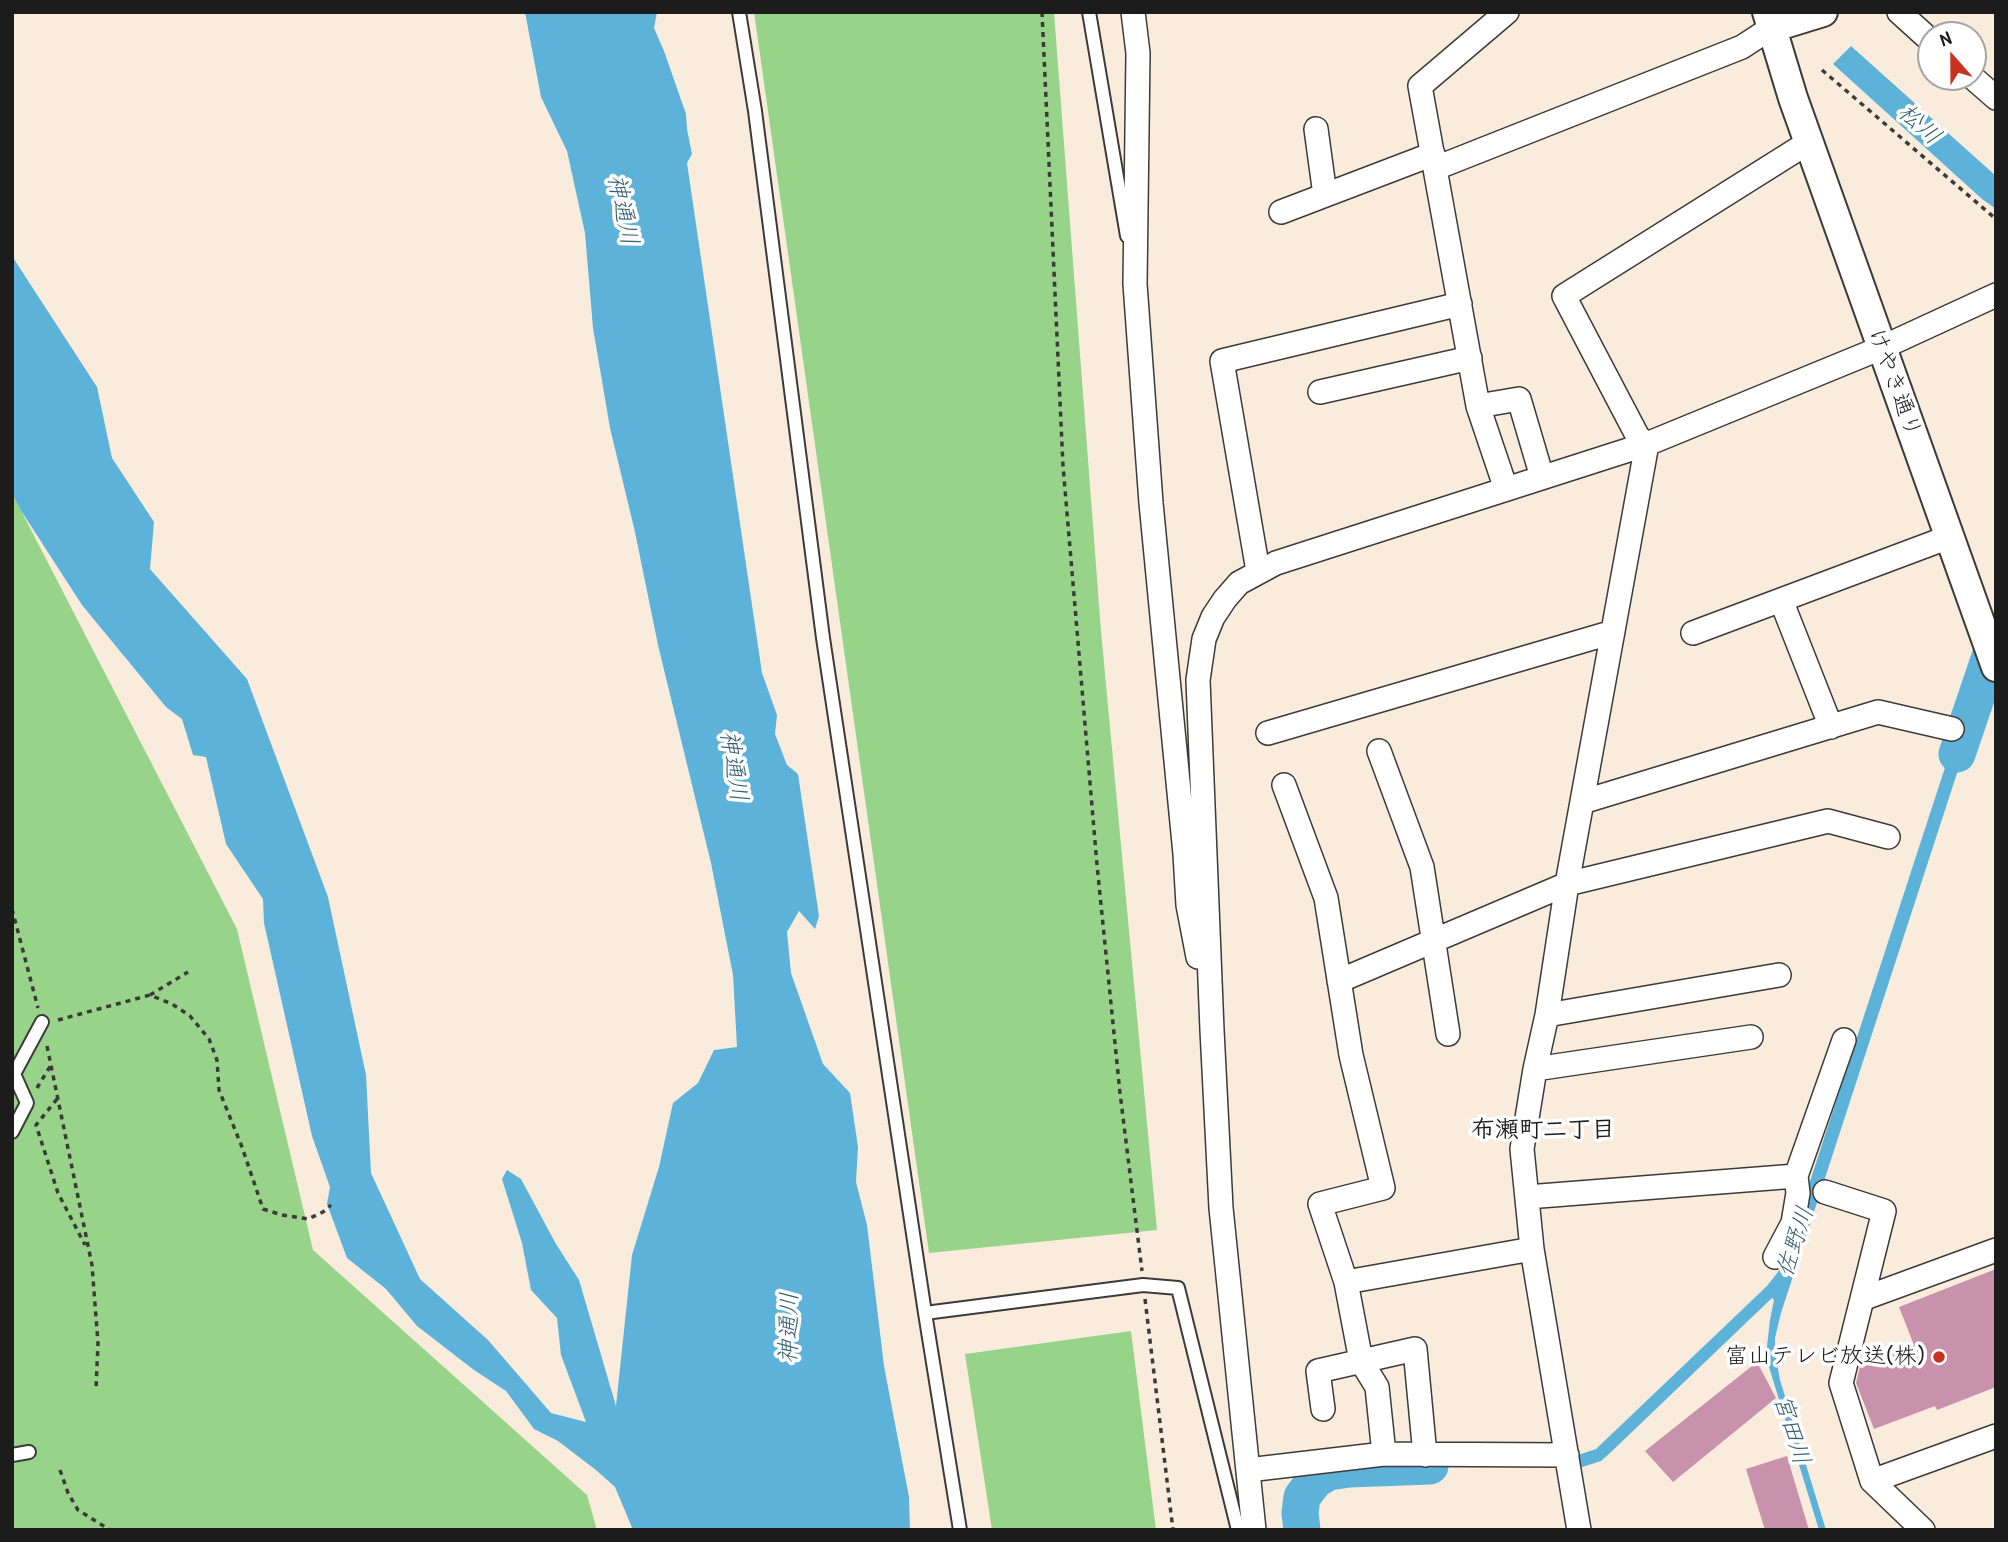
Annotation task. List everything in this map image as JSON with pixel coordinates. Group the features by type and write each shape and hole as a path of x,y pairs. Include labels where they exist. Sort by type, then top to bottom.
{"street":[{"path":"1133,12 1138,53 1135,284 1151,503 1188,905 1212,1030"},
{"path":"1506,489 1478,406 1420,86 1507,12"},
{"path":"1281,212 1325,195 1434,161 1742,47 1769,20 1823,12"},
{"path":"1899,12 1917,28"},
{"name":"けやき通り","path":"1769,20 1793,98 1996,667"},
{"path":"1316,129 1325,195"},
{"path":"1647,444 1638,436 1564,296 1809,142"},
{"path":"1254,1530 1221,1209 1212,1030 1198,680 1204,639 1213,617 1239,583 1276,563 1647,444 1881,348 1996,295"},
{"path":"1258,571 1222,362 1460,304"},
{"path":"1320,392 1470,358"},
{"path":"1478,406 1519,399 1542,478"},
{"path":"1580,1529 1532,1249 1522,1149 1647,444"},
{"path":"1693,633 1949,537"},
{"path":"1781,600 1831,727"},
{"path":"1268,733 1613,632"},
{"path":"1582,802 1878,712 1952,729"},
{"path":"1379,751 1422,867 1448,1034"},
{"path":"1284,785 1326,898 1351,1055 1383,1188 1320,1204 1346,1282 1361,1362 1377,1387 1384,1454"},
{"path":"1339,981 1567,884 1828,821 1888,837"},
{"path":"1546,1015 1779,975"},
{"path":"1535,1069 1751,1037"},
{"path":"1775,1257 1793,1223 1798,1193 1796,1176 1844,1040"},
{"path":"1527,1197 1796,1176"},
{"path":"1825,1192 1884,1211 1841,1383 1871,1481 1923,1530"},
{"path":"1346,1282 1532,1249"},
{"path":"1862,1299 1996,1250"},
{"path":"1323,1409 1318,1371 1415,1349 1425,1455"},
{"path":"1871,1481 1996,1436"},
{"path":"1248,1470 1384,1454 1567,1455"}],"lane":[{"path":"739,12 755,111 823,638 925,1313 961,1530"},
{"path":"1089,12 1135,284"},
{"path":"12,1132 27,1103 14,1074 42,1022"},
{"path":"925,1313 1143,1285 1178,1288 1238,1530"},
{"path":"12,1455 29,1452"}],"path":[{"path":"1042,12 1063,466 1097,865 1120,1093 1173,1530"},
{"path":"1822,70 1996,219"},
{"path":"12,909 42,1022 92,1265 99,1343 96,1389"},
{"path":"42,1022 66,1019 150,995 188,972"},
{"path":"150,995 172,1004 190,1016 209,1039 217,1060 219,1090 263,1209 308,1219 331,1205"},
{"path":"58,1098 36,1125 58,1193 88,1250"},
{"path":"60,1470 68,1493 78,1510 110,1530"}],"green space":[{"path":"754,12 1054,12 1101,631 1157,1230 929,1253"},
{"path":"12,493 237,929 313,1250 587,1495 597,1530 12,1530"},
{"path":"1131,1331 1156,1530 992,1530 965,1354"}],"water":[{"name":"神通川","path":"525,12 657,12 654,28 686,114 692,154 687,163 762,673 777,715 775,734 787,765 798,774 819,916 815,929 799,911 787,932 791,973 823,1064 850,1093 858,1147 856,1182 867,1225 884,1366 909,1497 910,1530 633,1530 615,1487 558,1441 534,1429 506,1391 417,1326 386,1289 347,1258 327,1204 330,1187 312,1136 264,923 263,899 226,844 206,757 193,755 182,719 166,707 82,605 12,493 12,256 97,387 112,458 154,522 150,569 247,679 328,897 366,1075 371,1173 420,1279 488,1340 551,1413 586,1422 561,1355 557,1318 531,1290 522,1243 502,1179 507,1170 521,1179 579,1280 616,1406 632,1255 659,1167 673,1103 698,1083 714,1050 737,1047 733,975 711,863 658,645 610,428 593,328 585,233 567,151 541,97"},
{"name":"松川","path":"1851,46 1996,176 1996,209 1833,64"},
{"name":"宮田川","path":"1968,697 1976,715 1775,1338 1780,1380 1826,1530 1819,1530 1769,1367 1767,1346 1774,1300 1772,1298 1601,1461 1576,1469 1575,1456 1596,1449 1767,1286 1784,1261"},
{"path":"1355,1461 1359,1474 1333,1477 1318,1488 1309,1499 1305,1515 1307,1530 1294,1530 1291,1510 1298,1490 1309,1476 1321,1468"}],"building":[{"name":"富山テレビ放送(株)","path":"1996,1269 1996,1387 1937,1410 1935,1406 1874,1429 1856,1383 1860,1366 1914,1345 1899,1307"},
{"path":"1757,1362 1776,1398 1673,1482 1645,1451"},
{"path":"1787,1456 1809,1530 1765,1530 1746,1469"}],"waterway":[{"name":"佐野川","path":"1957,754 1996,639"},
{"name":"佐野川","path":"1302,1530 1302,1497 1315,1480 1329,1472 1430,1466"}],"place":[{"name":"富山テレビ放送(株)","path":"1939,1357"}],"district":[{"name":"布瀬町二丁目","path":"1543,1131"}]}
